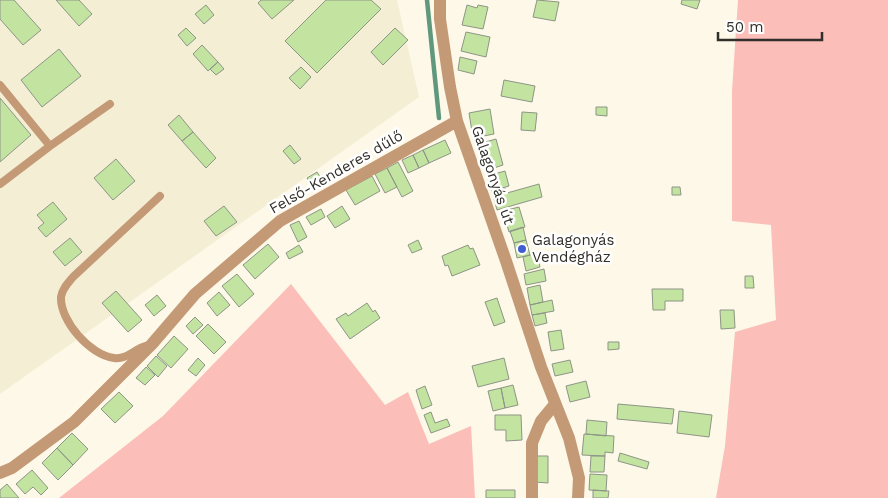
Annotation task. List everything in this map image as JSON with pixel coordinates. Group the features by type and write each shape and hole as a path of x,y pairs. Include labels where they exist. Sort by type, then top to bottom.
{"street":[{"name":"Galagonyás út","path":"440,0 440,20 457,121 541,367 569,438 579,478 578,498"},
{"name":"Felső-Kenderes dűlő","path":"0,473 12,468 74,422 152,344 195,294 280,220 457,121"},
{"path":"532,498 532,443 541,421 555,404"}],"lane":[{"path":"0,85 50,146"},
{"path":"0,184 110,104"},
{"name":"Felső-Kenderes dűlő","path":"152,344 142,347 123,358 105,356 77,334 64,313 61,295 64,287 72,277 160,196"}],"shaded area":[{"path":"0,0 397,0 419,97 0,394"},
{"path":"738,0 888,0 888,498 716,498 725,446 735,332 776,320 771,225 732,221 732,91"},
{"path":"291,284 385,405 408,392 429,444 471,426 475,498 59,498 163,416"}],"building":[{"path":"0,0 14,0 41,30 23,45 0,19"},
{"path":"56,0 79,0 92,14 79,26"},
{"path":"261,0 294,0 272,19 258,3"},
{"path":"326,0 371,0 381,9 317,73 285,41"},
{"path":"537,0 559,2 555,21 533,17"},
{"path":"682,0 700,0 697,9 681,4"},
{"path":"206,5 214,15 204,24 195,14"},
{"path":"467,5 477,8 478,5 488,7 483,29 462,25"},
{"path":"186,28 196,38 187,46 178,35"},
{"path":"395,28 408,40 383,65 371,52"},
{"path":"466,32 490,37 486,57 461,51"},
{"path":"202,45 218,62 208,71 193,54"},
{"path":"59,49 81,76 42,107 21,80"},
{"path":"460,57 477,61 474,74 458,70"},
{"path":"218,62 224,69 216,75 210,69"},
{"path":"301,67 311,77 300,89 289,78"},
{"path":"504,80 535,86 532,102 501,96"},
{"path":"0,98 31,135 0,162"},
{"path":"596,107 607,107 607,116 596,115"},
{"path":"490,109 494,134 473,138 469,113"},
{"path":"522,112 537,113 535,131 521,130"},
{"path":"179,115 193,132 182,141 168,125"},
{"path":"193,132 216,158 206,168 182,141"},
{"path":"496,139 503,165 485,171 478,144"},
{"path":"445,140 451,153 429,163 423,150"},
{"path":"290,145 301,159 294,164 283,151"},
{"path":"423,150 429,163 419,168 413,155"},
{"path":"413,155 419,168 408,173 402,160"},
{"path":"116,159 135,181 113,200 94,178"},
{"path":"398,162 413,191 402,197 387,168"},
{"path":"387,168 397,187 385,193 375,174"},
{"path":"505,171 509,186 492,191 487,176"},
{"path":"317,172 321,178 311,184 307,178"},
{"path":"372,176 380,191 355,205 346,190"},
{"path":"539,184 542,197 497,210 492,191 505,188 507,193"},
{"path":"672,187 680,187 681,195 672,195"},
{"path":"53,202 67,219 46,237 38,228 44,223 37,215"},
{"path":"224,206 237,222 216,236 204,221"},
{"path":"342,206 350,219 335,228 327,216"},
{"path":"519,207 525,227 509,232 503,211"},
{"path":"321,209 325,217 311,225 306,217"},
{"path":"299,221 307,237 298,242 290,225"},
{"path":"523,227 526,240 514,243 510,231"},
{"path":"70,238 82,252 65,266 53,252"},
{"path":"418,240 422,249 412,253 408,245"},
{"name":"Galagonyás Vendégház","path":"526,240 530,255 517,258 514,243"},
{"path":"268,244 279,257 255,279 243,265"},
{"path":"299,245 303,252 289,259 286,253"},
{"path":"468,245 470,249 473,248 480,265 452,276 448,265 445,266 442,256"},
{"path":"537,253 540,267 526,271 523,257"},
{"path":"544,269 546,281 526,285 524,274"},
{"path":"237,274 254,294 239,307 222,286"},
{"path":"745,276 753,276 754,288 745,288"},
{"path":"540,285 543,302 530,305 527,288"},
{"path":"652,289 683,289 683,301 665,301 665,310 653,310"},
{"path":"116,291 142,320 128,332 102,303"},
{"path":"219,292 230,305 217,316 207,303"},
{"path":"157,295 166,306 154,316 145,305"},
{"path":"497,298 505,322 494,326 485,302"},
{"path":"552,300 554,311 532,315 530,305"},
{"path":"367,303 380,318 350,339 336,319 346,313 348,316"},
{"path":"720,310 734,310 735,328 721,329"},
{"path":"545,313 547,323 535,326 532,315"},
{"path":"195,317 203,325 193,334 186,326"},
{"path":"208,324 226,342 214,354 196,336"},
{"path":"561,330 564,349 551,351 548,332"},
{"path":"174,336 188,349 171,368 157,355"},
{"path":"608,342 619,342 619,349 608,350"},
{"path":"156,356 167,366 158,377 147,366"},
{"path":"198,358 205,365 196,376 188,370"},
{"path":"504,358 509,379 478,387 472,366"},
{"path":"570,360 573,372 555,376 552,364"},
{"path":"146,367 155,375 145,385 136,378"},
{"path":"586,381 590,397 570,402 566,386"},
{"path":"513,385 518,405 505,408 501,388"},
{"path":"425,386 432,405 422,409 416,390"},
{"path":"501,388 505,408 493,411 488,391"},
{"path":"119,392 133,406 115,423 101,409"},
{"path":"618,404 674,409 672,424 617,419"},
{"path":"679,411 712,415 709,437 677,433"},
{"path":"431,412 435,423 447,419 450,426 431,433 424,415"},
{"path":"495,415 521,415 522,440 506,441 506,430 495,430"},
{"path":"587,420 607,422 606,436 586,434"},
{"path":"72,433 88,449 73,465 57,448"},
{"path":"584,434 614,436 613,453 605,452 605,456 582,455"},
{"path":"57,448 73,465 58,480 42,463"},
{"path":"620,453 649,462 647,469 618,461"},
{"path":"535,456 548,456 548,483 535,482"},
{"path":"591,456 605,456 604,472 590,472"},
{"path":"32,470 48,488 41,495 33,487 25,494 16,484"},
{"path":"590,474 607,475 606,491 589,490"},
{"path":"7,484 19,498 0,498 0,490"},
{"path":"486,490 515,490 515,498 486,498"},
{"path":"593,490 609,491 608,498 593,498"}],"waterway":[{"path":"427,0 439,118"}],"place":[{"name":"Galagonyás Vendégház","path":"522,249"}]}
